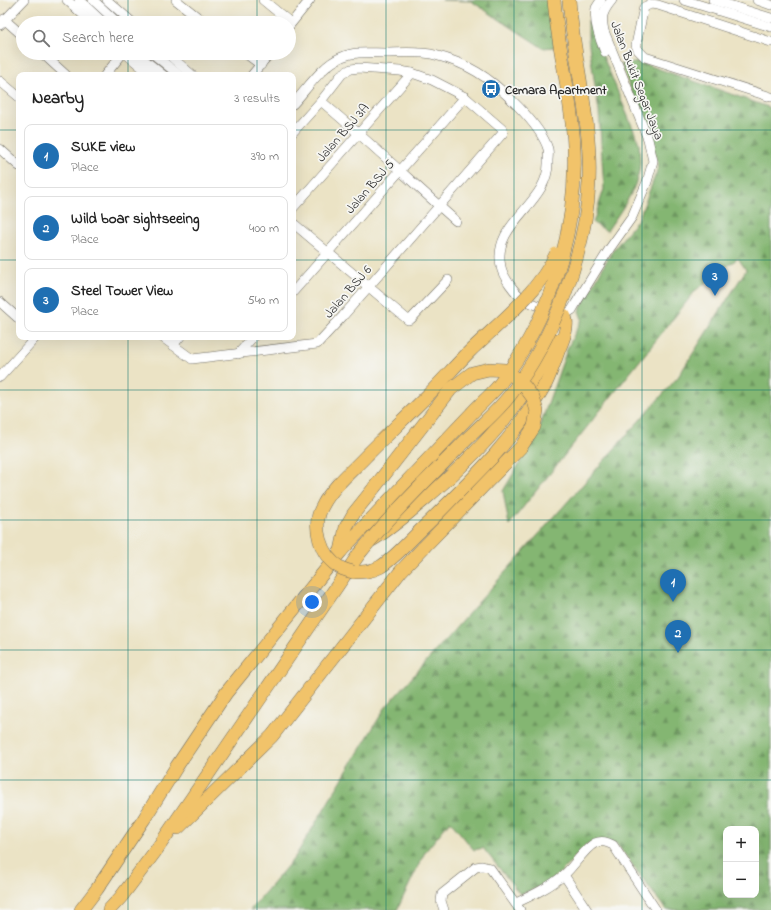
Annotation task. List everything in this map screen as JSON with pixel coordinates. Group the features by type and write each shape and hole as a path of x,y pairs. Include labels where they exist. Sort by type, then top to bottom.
{"highway":[{"path":"81,910 97,889 144,819 177,766 226,693 341,551 498,386 521,352 539,319 560,266 570,216 574,181 574,147 571,109 554,0"},
{"path":"109,910 121,897 157,849 358,554 510,396 528,369 545,339 562,301 586,222 589,182 586,124 569,0"},
{"path":"564,326 547,382 526,416 502,448 462,490 380,567 366,572 353,572 342,569 335,564 324,551 319,539 318,519 322,505 332,492 386,436 536,287 550,267 570,216"},
{"path":"369,542 389,530 453,475 477,451 519,401 535,378 559,332 564,326"},
{"path":"157,849 272,736 401,571 521,447 534,427 537,410 533,398 516,378 505,370 489,369 472,373 452,389 354,513 346,527 341,551"}],"street":[{"path":"16,31 2,22 24,0"},
{"path":"67,0 84,16"},
{"path":"80,0 97,16"},
{"path":"93,0 110,16"},
{"path":"107,0 125,16"},
{"path":"176,0 196,16"},
{"path":"263,0 280,16"},
{"path":"296,18 310,0"},
{"name":"Jalan Bukit Segar Jaya","path":"564,326 567,307 626,215 645,175 647,166 647,156 643,142 598,34 596,8 601,0"},
{"name":"Jalan Bukit Segar Jaya","path":"564,326 576,303 610,248 632,217 653,161 648,139 604,32 602,21 604,10 612,0"},
{"path":"684,0 771,27"},
{"path":"713,0 771,18"},
{"path":"757,0 771,4"},
{"path":"771,42 651,4 644,7 636,45 638,50 645,57 771,97"},
{"path":"296,101 330,63 344,56 360,53 433,54 454,61 478,72 519,107 539,133 548,150 549,170 542,188 509,229 501,247 500,257 501,268 508,283 523,299 564,326"},
{"path":"50,60 63,72"},
{"path":"108,72 118,60"},
{"path":"133,60 147,72"},
{"path":"145,60 159,72"},
{"path":"161,60 175,72"},
{"path":"175,60 189,72"},
{"path":"254,60 261,65"},
{"path":"255,72 265,60"},
{"path":"296,129 321,101 342,74 350,69 359,68 412,73 432,80 465,97"},
{"name":"Jalan BSJ 3A","path":"296,205 412,73"},
{"path":"0,81 16,94"},
{"name":"Jalan BSJ 6","path":"166,340 192,359 317,344 504,133 502,129 465,97"},
{"name":"Jalan BSJ 5","path":"296,289 465,97"},
{"path":"321,101 359,133 456,221"},
{"path":"0,149 16,163"},
{"path":"296,226 408,320 448,280"},
{"path":"0,302 16,316"},
{"path":"0,376 33,340"},
{"path":"173,345 177,340"},
{"path":"238,354 251,340"},
{"path":"444,910 441,901 442,894 476,866 486,866 490,868 518,906 564,875 594,843 601,841 608,842 613,845 656,910"},
{"path":"564,875 587,910"}],"green space":[{"path":"442,0 549,0 555,47 543,48 471,1"},
{"path":"588,20 639,143 639,172 633,190 607,231 593,223 604,189 599,112 588,39"},
{"path":"639,62 771,108 771,910 666,910 616,843 587,844 561,872 543,886 520,894 483,848 474,850 450,821 425,852 397,910 250,910 295,857 385,708 678,377 746,270 738,258 696,290 509,525 503,491 537,434 568,347 582,319 579,311 611,253 639,218 659,166 621,64"}],"place":[{"name":"Cemara Apartment","path":"491,89"},
{"name":"Steel Tower View","path":"715,296"},
{"name":"SUKE view","path":"673,602"},
{"name":"Wild boar sightseeing","path":"678,653"}]}
